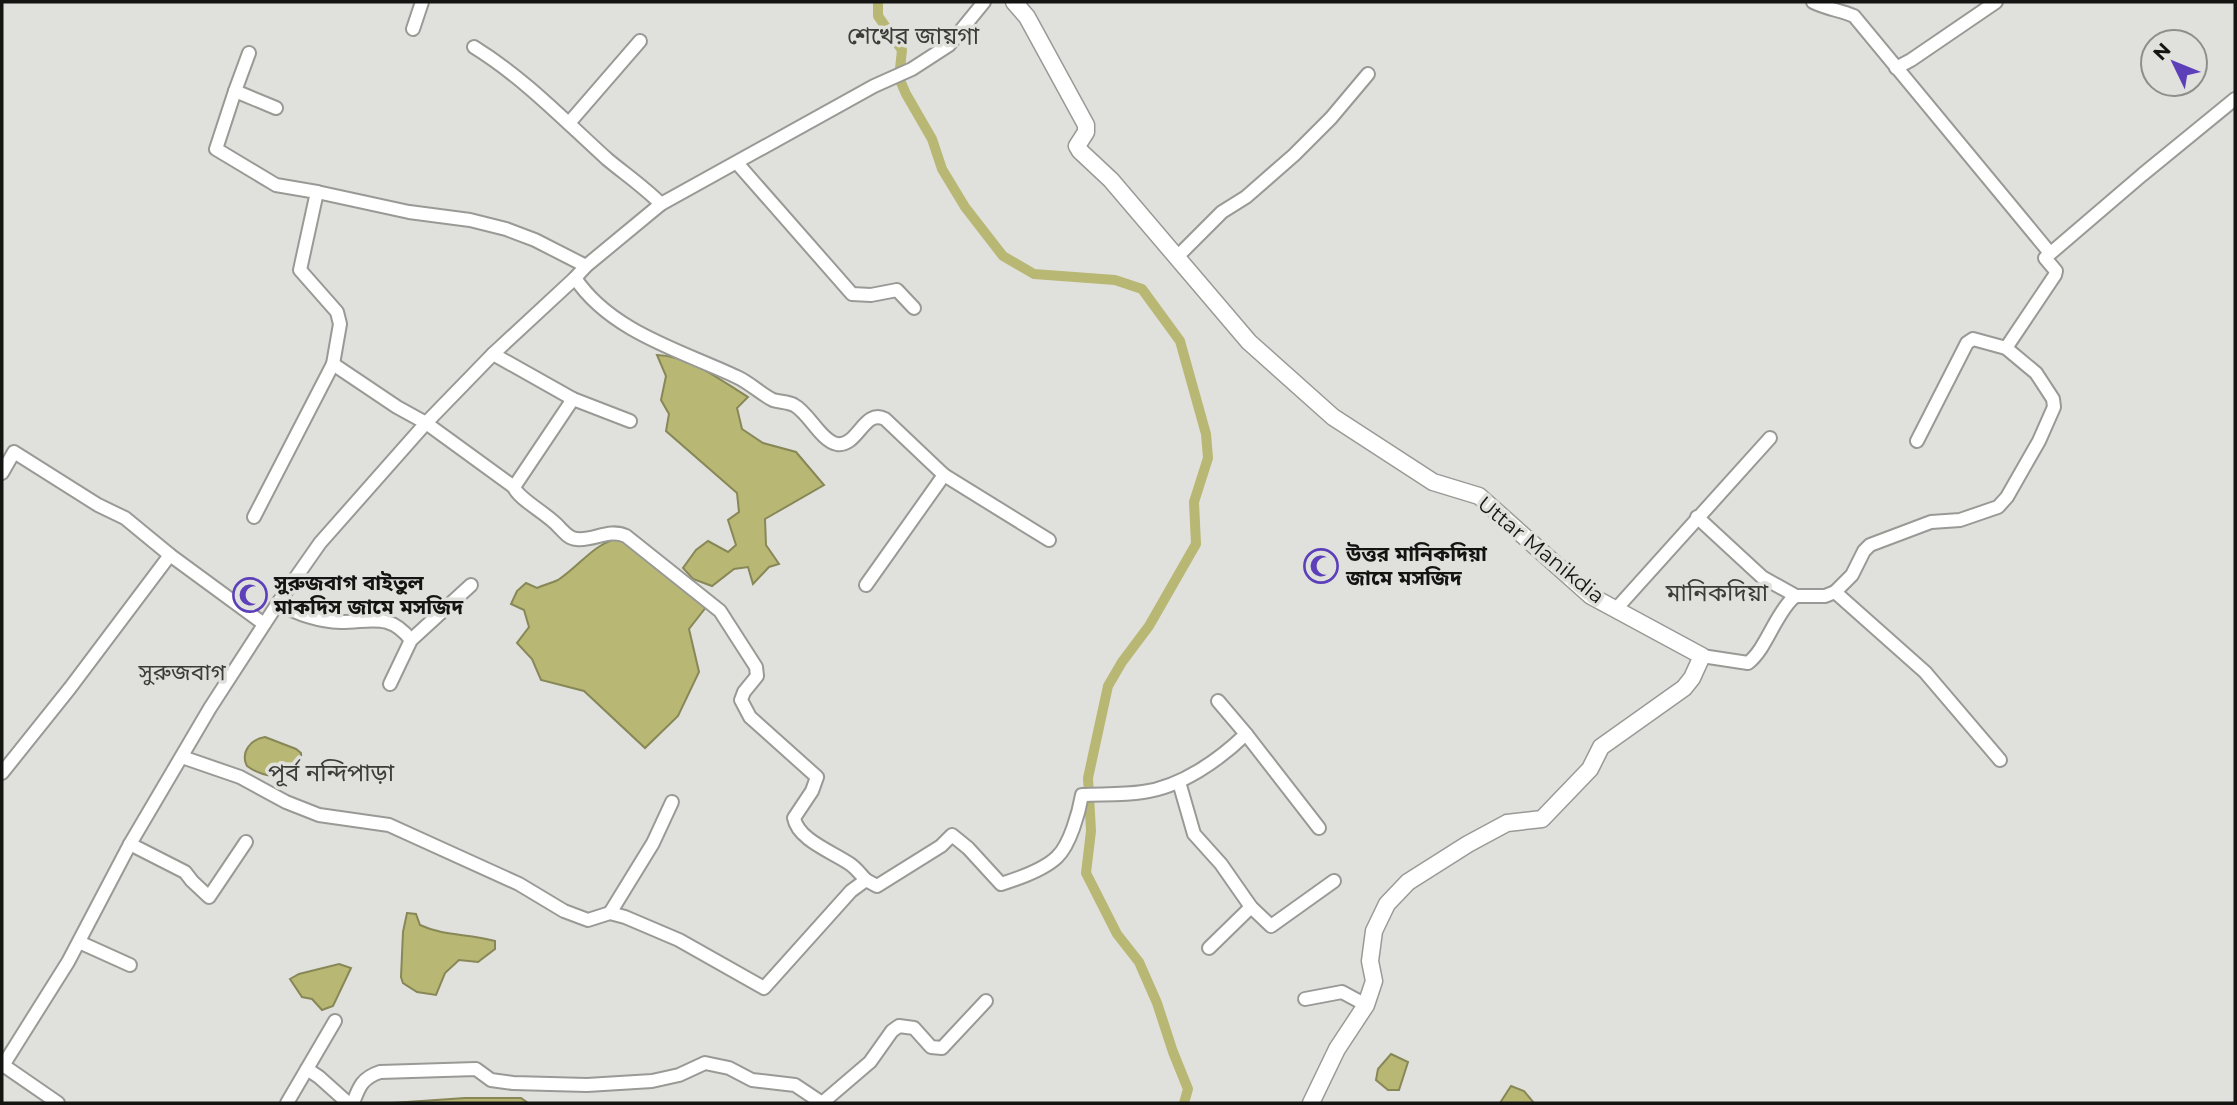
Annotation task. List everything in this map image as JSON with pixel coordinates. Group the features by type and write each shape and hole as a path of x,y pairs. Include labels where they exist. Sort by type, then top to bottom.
{"main road":[{"name":"Uttar Manikdia","path":"1014,2 1027,17 1086,125 1086,132 1077,146 1080,151 1111,180 1249,342 1333,417 1433,482 1479,496 1591,596 1702,656"},
{"path":"1311,1103 1337,1049 1366,1005 1374,981 1370,961 1374,931 1387,904 1408,882 1507,822 1542,818 1590,769 1601,747 1684,688 1702,656"}],"street":[{"path":"413,29 422,2"},
{"path":"58,1103 2,1066 79,942 130,844 182,757 264,624 320,543 426,424 493,354 586,266 661,204 874,86 912,69 949,45 968,25 984,2"},
{"path":"1814,2 1830,10 1840,10 1854,16 2050,253"},
{"path":"1896,68 1996,2"},
{"path":"569,123 640,41"},
{"path":"474,47 519,78 661,204"},
{"path":"249,53 216,149 276,186 409,212 470,220 506,229 535,240 586,266"},
{"path":"1177,258 1222,212 1246,197 1294,155 1368,75"},
{"path":"235,91 276,108"},
{"path":"2006,348 2055,275 2056,271 2045,258 2235,99"},
{"path":"737,163 852,294 871,295 897,290 914,308"},
{"path":"254,517 333,364 340,324 337,312 300,270 317,192"},
{"path":"575,278 597,303 643,336 656,344 739,377 772,399 797,406 827,439 836,444 844,443 873,417 879,416 944,475 1049,540"},
{"path":"1698,517 1762,576 1796,596 1825,596 1835,592 1852,575 1870,545 1931,522 1960,520 1998,507 2007,497 2039,441 2054,407 2053,399 2036,373 2006,348 1973,339 1966,343 1917,441"},
{"path":"493,354 573,399 630,421"},
{"path":"333,364 426,424 514,487 517,494 550,516 570,537 578,539 611,532 626,536 720,611 756,667 757,676 741,700 750,717 817,777 812,791 794,818 796,826 812,841 853,866 866,880 877,886 941,846 952,835 968,848 1001,884 1020,878 1057,857 1071,833 1082,795 1144,792 1179,782 1230,749 1246,734"},
{"path":"514,487 573,399"},
{"path":"1616,609 1770,438"},
{"path":"2,473 14,452 98,505 125,518 170,555 264,624"},
{"path":"866,585 944,475"},
{"path":"2,773 170,555"},
{"path":"390,684 411,639 471,585"},
{"path":"1835,592 1925,671 2000,761"},
{"path":"1702,656 1745,663 1751,661 1783,608 1796,596"},
{"path":"278,603 294,612 326,620 392,622 402,628 411,639"},
{"path":"1218,701 1319,828"},
{"path":"182,757 240,777 286,802 319,815 388,825 519,884 564,911 588,920 610,913 625,917 679,940 764,988 851,891 866,880"},
{"path":"1179,782 1194,834 1221,864 1251,907 1271,926 1334,881"},
{"path":"610,913 653,843 672,802"},
{"path":"130,844 185,872 209,897 246,842"},
{"path":"1209,948 1251,907"},
{"path":"79,942 130,965"},
{"path":"1305,999 1342,992 1366,1005"},
{"path":"307,1069 351,1103 360,1084 380,1072 476,1069 491,1080 587,1085 652,1081 679,1076 705,1063 729,1068 752,1080 794,1085 822,1103 870,1062 892,1031 900,1026 914,1028 931,1047 942,1048 986,1000"},
{"path":"287,1103 335,1021"}],"shaded area":[{"path":"657,355 693,364 748,397 737,408 742,429 763,443 796,452 824,485 765,519 766,545 779,564 769,567 753,584 748,567 734,569 712,586 693,579 683,568 696,550 708,541 728,552 736,545 728,520 739,512 737,493 666,431 669,414 661,400 666,376"},
{"path":"624,537 707,606 689,629 699,672 678,716 645,748 584,691 541,680 532,659 517,643 529,627 524,610 511,604 517,591 526,583 537,588 558,580 596,548"},
{"path":"265,737 301,753 296,770 289,775 272,776 247,766 245,756 248,747 255,740"},
{"path":"407,913 416,914 420,925 430,929 495,941 495,949 478,962 459,960 445,973 436,995 417,992 403,983 401,977 403,932"},
{"path":"339,964 351,968 333,1006 322,1010 312,999 302,997 290,979 299,974"},
{"path":"1391,1054 1408,1062 1399,1090 1388,1090 1376,1080 1378,1069"},
{"path":"1511,1086 1524,1091 1534,1103 1500,1103"},
{"path":"465,1098 521,1098 528,1103 392,1103"}],"waterway":[{"path":"878,2 878,16 902,50 899,78 932,139 942,169 965,207 1003,256 1034,274 1115,280 1142,289 1180,341 1206,434 1208,458 1194,502 1196,544 1149,626 1108,686 1088,778 1091,831 1086,873 1117,934 1139,962 1157,1003 1188,1089 1184,1103"}],"place":[{"name":"উত্তর মানিকদিয়া জামে মসজিদ","path":"1321,566"},
{"name":"সুরুজবাগ বাইতুল মাকদিস জামে মসজিদ","path":"250,595"}],"district":[{"name":"শেখের জায়গা","path":"913,36"},
{"name":"মানিকদিয়া","path":"1717,593"},
{"name":"সুরুজবাগ","path":"182,672"},
{"name":"পূর্ব নন্দিপাড়া","path":"331,773"}]}
